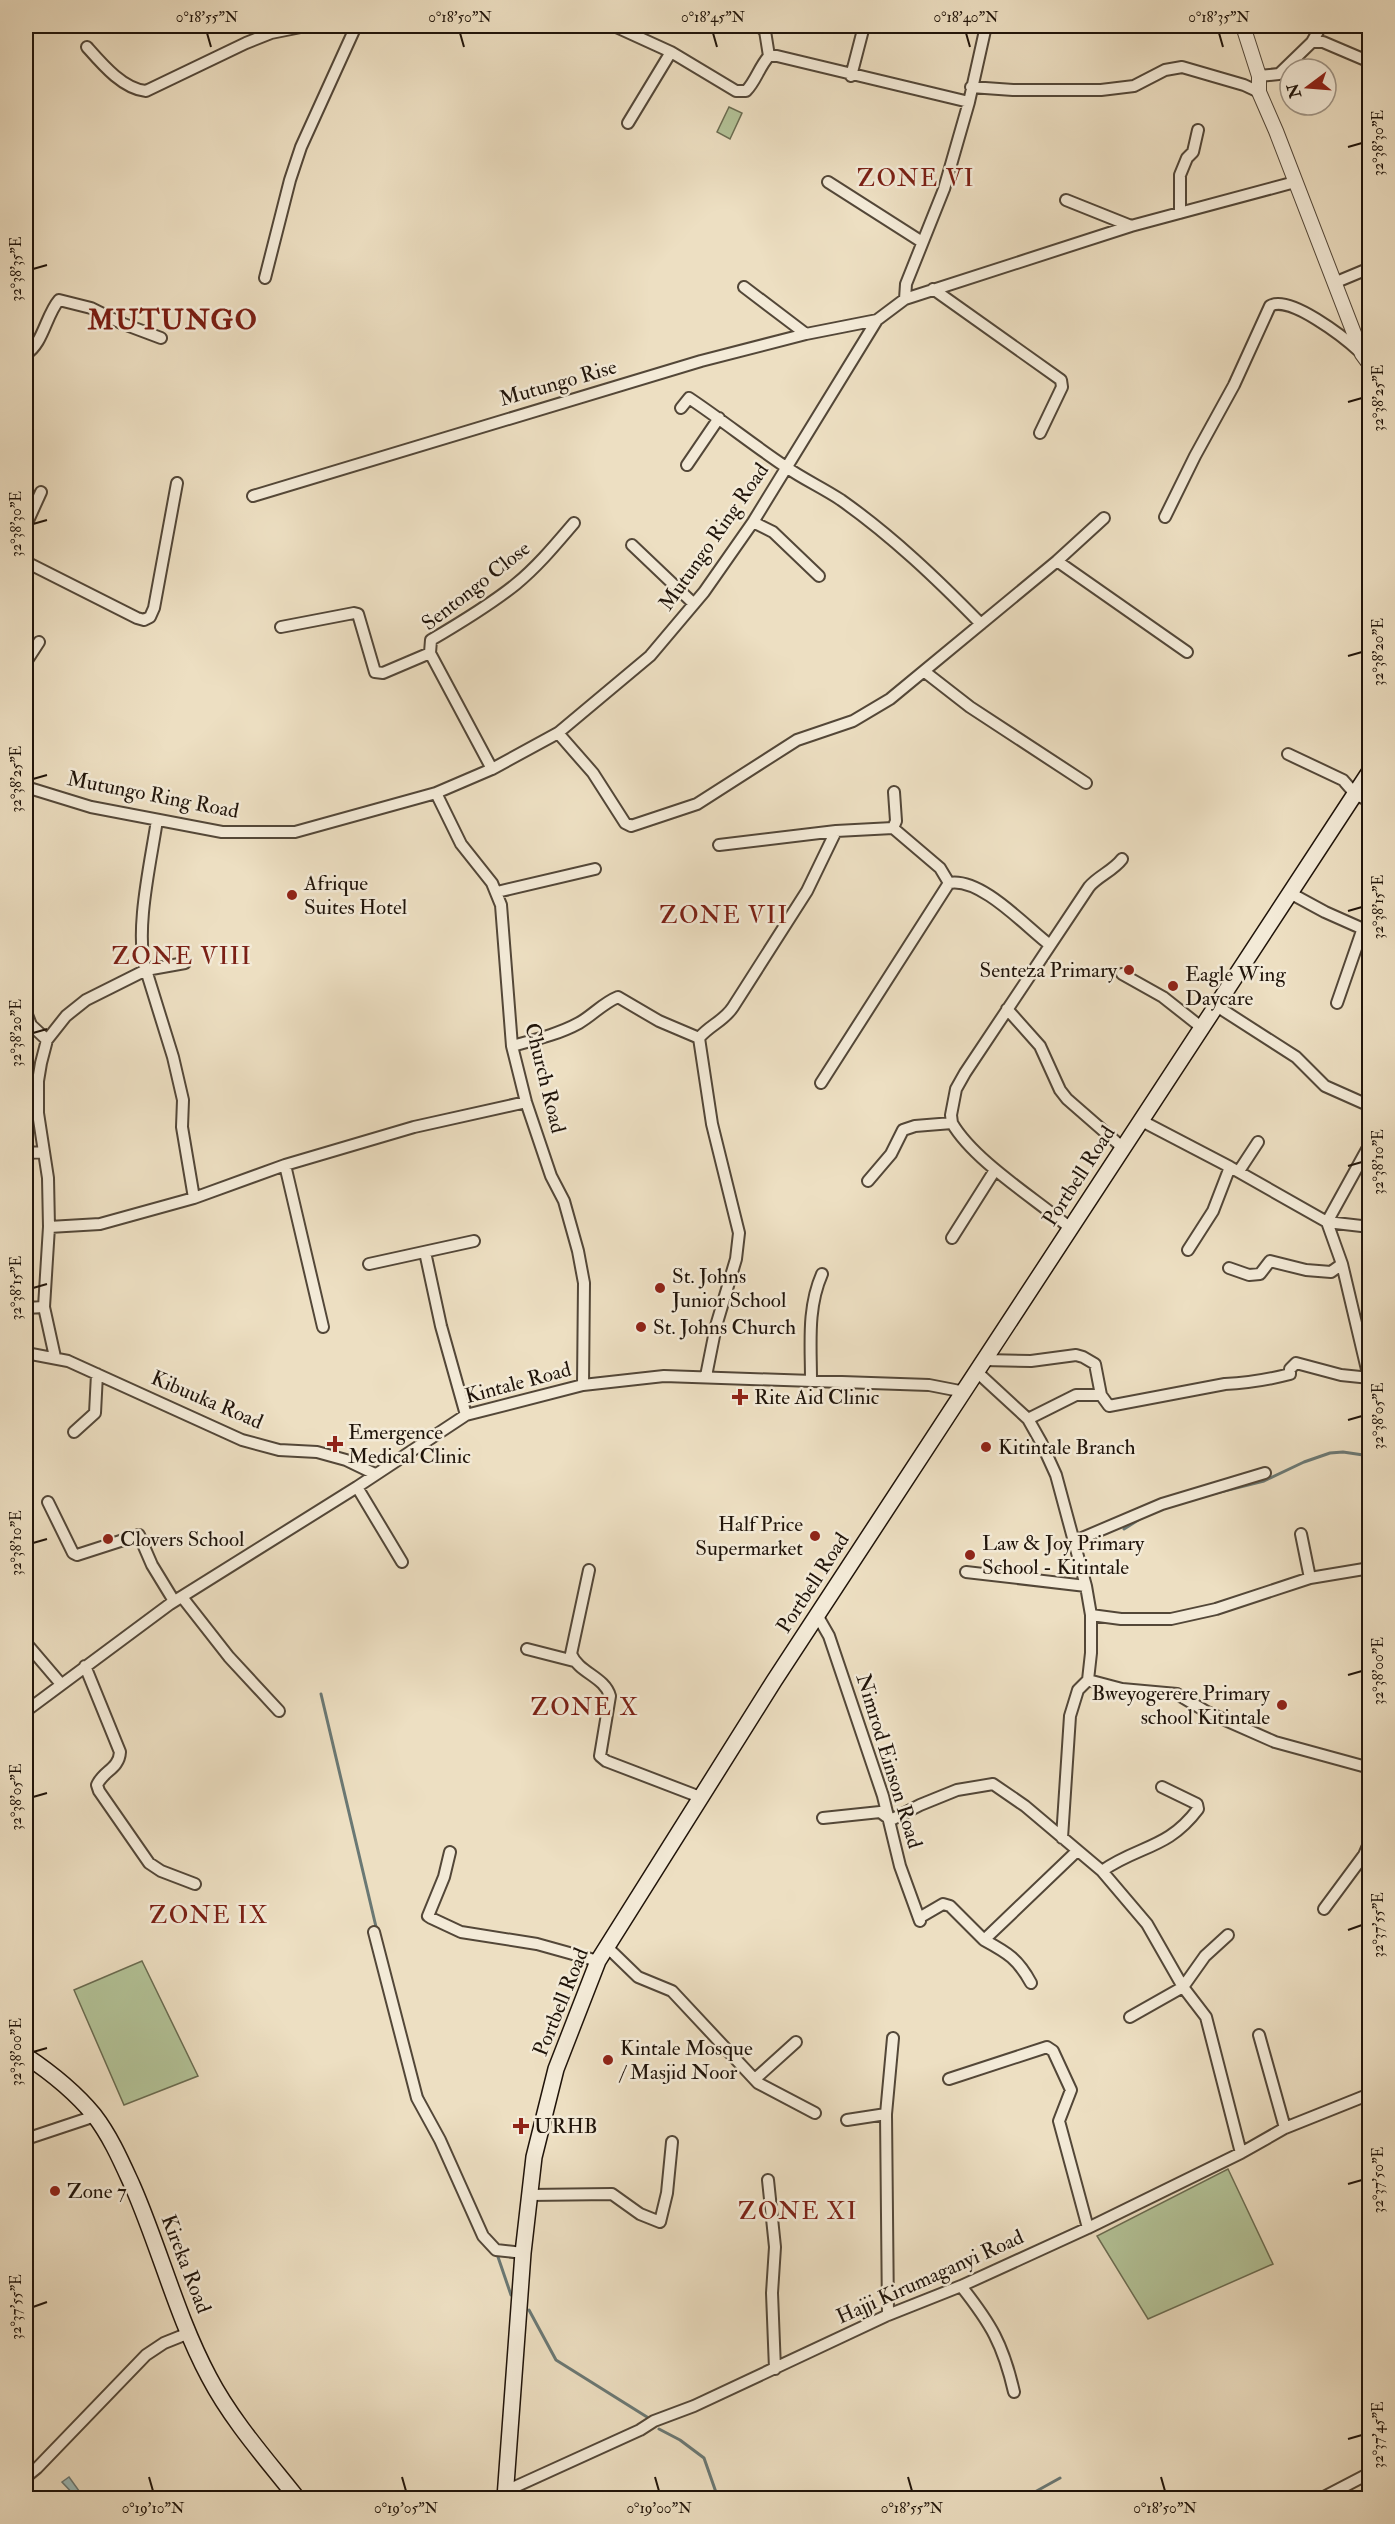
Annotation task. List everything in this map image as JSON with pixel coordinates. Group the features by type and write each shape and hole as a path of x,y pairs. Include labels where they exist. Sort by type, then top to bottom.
{"main road":[{"name":"Portbell Road","path":"506,2495 523,2253 534,2157 556,2069 598,1961 817,1615 1322,842 1363,798 1370,771"},
{"name":"Kireka Road","path":"26,2056 73,2093 95,2116 119,2157 135,2193 189,2333 214,2386 241,2426 297,2499"}],"street":[{"path":"87,47 103,65 122,80 137,90 146,91 246,43 271,33 306,26"},
{"path":"265,278 287,190 301,147 356,26"},
{"path":"614,26 671,52 736,91 746,91 753,84 763,62 769,56 777,56 851,76 969,102"},
{"path":"759,26 765,32 769,56"},
{"path":"851,76 864,26"},
{"path":"905,299 906,284 944,189 969,102 986,26"},
{"path":"1243,26 1260,76 1259,92 1366,359"},
{"path":"1260,76 1279,74 1312,42 1321,26"},
{"path":"1312,42 1323,42 1367,58"},
{"path":"628,123 671,52"},
{"path":"971,87 1005,90 1101,90 1134,86 1165,70 1182,67 1244,85 1259,92"},
{"path":"1180,213 1180,175 1187,158 1193,152 1198,130"},
{"path":"828,182 922,242"},
{"path":"877,320 905,299 1131,226 1295,182"},
{"path":"1066,200 1131,226"},
{"path":"1334,283 1370,268"},
{"path":"744,287 806,334"},
{"path":"933,290 1061,380 1062,387 1040,433"},
{"path":"26,354 42,333 51,310 59,300 91,308 121,323 161,338"},
{"path":"1165,517 1195,456 1230,394 1270,306 1276,302 1282,303 1304,313 1345,338 1366,359"},
{"name":"Mutungo Rise","path":"254,496 573,399 806,334 877,320"},
{"name":"Mutungo Ring Road","path":"26,787 91,807 157,820 236,833 295,832 436,793 492,769 558,733 650,656 694,604 753,522 877,320"},
{"path":"681,408 689,398 786,467 838,498 923,565 981,624"},
{"path":"687,465 719,418"},
{"path":"26,562 136,618 144,620 150,617 154,608 177,483"},
{"path":"26,525 41,492"},
{"path":"558,733 593,772 625,823 632,826 697,804 797,740 853,721 890,699 1057,561 1104,518"},
{"path":"753,522 772,532 819,576"},
{"name":"Sentongo Close","path":"492,769 430,653 431,640 486,607 516,584 542,560 574,523"},
{"path":"632,545 694,604"},
{"path":"1057,561 1187,652"},
{"name":"Sentongo Close","path":"281,627 328,617 358,614 375,672 383,673 430,653"},
{"path":"26,662 39,642"},
{"path":"924,672 970,707 1086,783"},
{"path":"1288,754 1343,780 1363,798"},
{"path":"893,828 896,821 894,792"},
{"name":"Church Road","path":"436,793 461,844 492,883 501,905 512,1046 526,1102 551,1176 564,1201 578,1251 584,1284 583,1385"},
{"path":"157,820 145,910 142,955 173,1057 183,1100 182,1127 194,1198"},
{"path":"719,844 836,831 893,828 940,868 949,883"},
{"path":"706,1376 716,1326 736,1259 739,1233 712,1124 699,1038 730,1012 807,891 836,831"},
{"path":"1070,1228 995,1170 957,1132 952,1124 951,1115 956,1089 1007,1009 1096,878 1122,859"},
{"path":"497,892 595,869"},
{"path":"949,883 969,884 982,891 1050,945"},
{"path":"821,1083 949,883"},
{"path":"1290,893 1366,930 1337,1004"},
{"path":"54,1357 44,1307 49,1227 48,1178 38,1113 38,1089 46,1040 66,1016 86,1000 146,970 185,963"},
{"path":"1122,974 1164,997 1201,1027"},
{"path":"512,1046 547,1036 578,1023 608,1001 618,997 659,1021 699,1038"},
{"path":"1215,1005 1296,1057 1325,1086 1370,1106"},
{"path":"1007,1009 1040,1046 1067,1100 1122,1148"},
{"path":"26,1012 28,1025 46,1040"},
{"path":"49,1227 100,1224 194,1198 285,1165 414,1127 526,1102"},
{"path":"1140,1120 1234,1169 1327,1222 1370,1227"},
{"path":"868,1181 891,1154 903,1130 915,1126 952,1124"},
{"path":"1188,1250 1213,1211 1234,1169 1258,1142"},
{"path":"981,1366 1083,1357 1095,1365 1101,1395 1109,1406 1225,1384 1242,1385 1290,1374 1290,1369 1296,1363 1341,1375 1369,1378 1342,1264 1327,1222 1370,1144"},
{"path":"26,1153 44,1152"},
{"path":"285,1165 323,1327"},
{"path":"952,1238 995,1170"},
{"path":"369,1264 474,1241"},
{"path":"425,1252 441,1326 466,1415"},
{"path":"1229,1268 1249,1275 1260,1274 1270,1261 1323,1272 1330,1272 1342,1264"},
{"path":"811,1380 811,1312 816,1288 822,1274"},
{"path":"26,1308 44,1307"},
{"name":"Kibuuka Road","path":"26,1353 54,1357 97,1374 242,1440 279,1450 317,1452 346,1460 375,1474"},
{"path":"981,1366 1028,1419 1056,1475 1075,1541 1091,1615 1088,1680 1078,1690 1070,1716 1062,1838"},
{"path":"74,1432 95,1413 97,1374"},
{"name":"Kintale Road","path":"26,1711 178,1599 357,1487 466,1415 583,1385 664,1376 930,1385 964,1392"},
{"path":"1028,1419 1076,1395 1101,1395"},
{"path":"1075,1541 1162,1504 1265,1473"},
{"path":"357,1487 402,1562"},
{"path":"48,1502 76,1556 139,1534 152,1565 178,1599 279,1711"},
{"path":"1301,1533 1310,1578"},
{"path":"1091,1615 1121,1619 1171,1619 1216,1609 1310,1578 1370,1568"},
{"path":"574,1661 571,1654 589,1570"},
{"path":"966,1572 1086,1586"},
{"name":"Nimrod Einson Road","path":"817,1615 830,1636 891,1820 900,1866 919,1919 943,1904 950,1906 984,1940"},
{"path":"26,1643 61,1684"},
{"path":"528,1649 574,1661 608,1689 610,1696 600,1756 606,1761 700,1797"},
{"path":"85,1666 120,1752 118,1763 99,1780 97,1785 99,1791 149,1863 161,1871 195,1884"},
{"path":"1088,1680 1122,1689 1177,1694 1207,1712 1275,1742 1370,1768"},
{"path":"823,1818 880,1812 891,1820 957,1790 993,1784 1025,1806 1102,1871 1147,1924 1183,1988 1206,2017 1241,2153"},
{"path":"1102,1871 1116,1861 1173,1836 1198,1809 1197,1804 1162,1787"},
{"path":"1324,1909 1364,1855 1370,1841"},
{"path":"1031,1983 1023,1967 1011,1954 984,1940 1077,1851"},
{"path":"450,1852 444,1877 428,1916 430,1918 461,1932 537,1944 598,1961"},
{"path":"374,1932 417,2098 440,2140 483,2236 496,2250 523,2253"},
{"path":"1130,2017 1183,1988 1205,1956 1228,1935"},
{"path":"606,1946 638,1977 672,1991 755,2079 779,2095 815,2113"},
{"path":"1259,2035 1285,2128"},
{"path":"888,2315 886,2114 893,2038"},
{"path":"755,2079 796,2042"},
{"path":"950,2079 1047,2047 1053,2051 1071,2090 1059,2121 1088,2228"},
{"name":"Hajji Kirumaganyi Road","path":"506,2495 654,2421 694,2406 888,2315 961,2286 1088,2228 1241,2153 1285,2128 1370,2094"},
{"path":"847,2120 886,2114"},
{"path":"26,2139 95,2116"},
{"path":"529,2195 612,2194 636,2212 660,2222 667,2193 672,2142"},
{"path":"768,2180 774,2247 772,2293 775,2369"},
{"path":"961,2286 992,2328 1006,2357 1014,2392"},
{"path":"26,2477 146,2355 164,2343 189,2333"},
{"path":"1322,2499 1370,2473"}],"green space":[{"path":"729,107 742,113 730,139 717,132"},
{"path":"142,1961 198,2076 124,2105 74,1990"},
{"path":"1228,2169 1273,2264 1148,2319 1097,2236"}],"water":[{"path":"69,2477 82,2495 77,2498 62,2482"}],"waterway":[{"path":"1208,1495 1264,1481 1304,1462 1330,1453 1343,1452 1370,1456"},
{"path":"1124,1529 1143,1517"},
{"path":"321,1694 377,1931"},
{"path":"420,2091 427,2107"},
{"path":"497,2254 511,2295"},
{"path":"529,2310 556,2360 647,2417"},
{"path":"659,2429 680,2440 704,2458 718,2498"},
{"path":"1024,2498 1060,2478"},
{"path":"893,2498 910,2492 934,2498"}],"place":[{"name":"Afrique Suites Hotel","path":"292,895"},
{"name":"Senteza Primary","path":"1129,970"},
{"name":"Eagle Wing Daycare","path":"1173,986"},
{"name":"St. Johns Junior School","path":"660,1288"},
{"name":"St. Johns Church","path":"641,1327"},
{"name":"Rite Aid Clinic","path":"740,1397"},
{"name":"Emergence Medical Clinic","path":"335,1444"},
{"name":"Kitintale Branch","path":"986,1447"},
{"name":"Half Price Supermarket","path":"815,1536"},
{"name":"Clovers School","path":"108,1539"},
{"name":"Law & Joy Primary School - Kitintale","path":"970,1555"},
{"name":"Bweyogerere Primary school Kitintale","path":"1282,1705"},
{"name":"Kintale Mosque / Masjid Noor","path":"608,2060"},
{"name":"URHB","path":"521,2126"},
{"name":"Zone 7","path":"55,2191"}],"district":[{"name":"ZONE VI","path":"916,178"},
{"name":"MUTUNGO","path":"173,320"},
{"name":"ZONE VII","path":"724,915"},
{"name":"ZONE VIII","path":"182,956"},
{"name":"ZONE X","path":"585,1707"},
{"name":"ZONE IX","path":"209,1915"},
{"name":"ZONE XI","path":"798,2211"}]}
